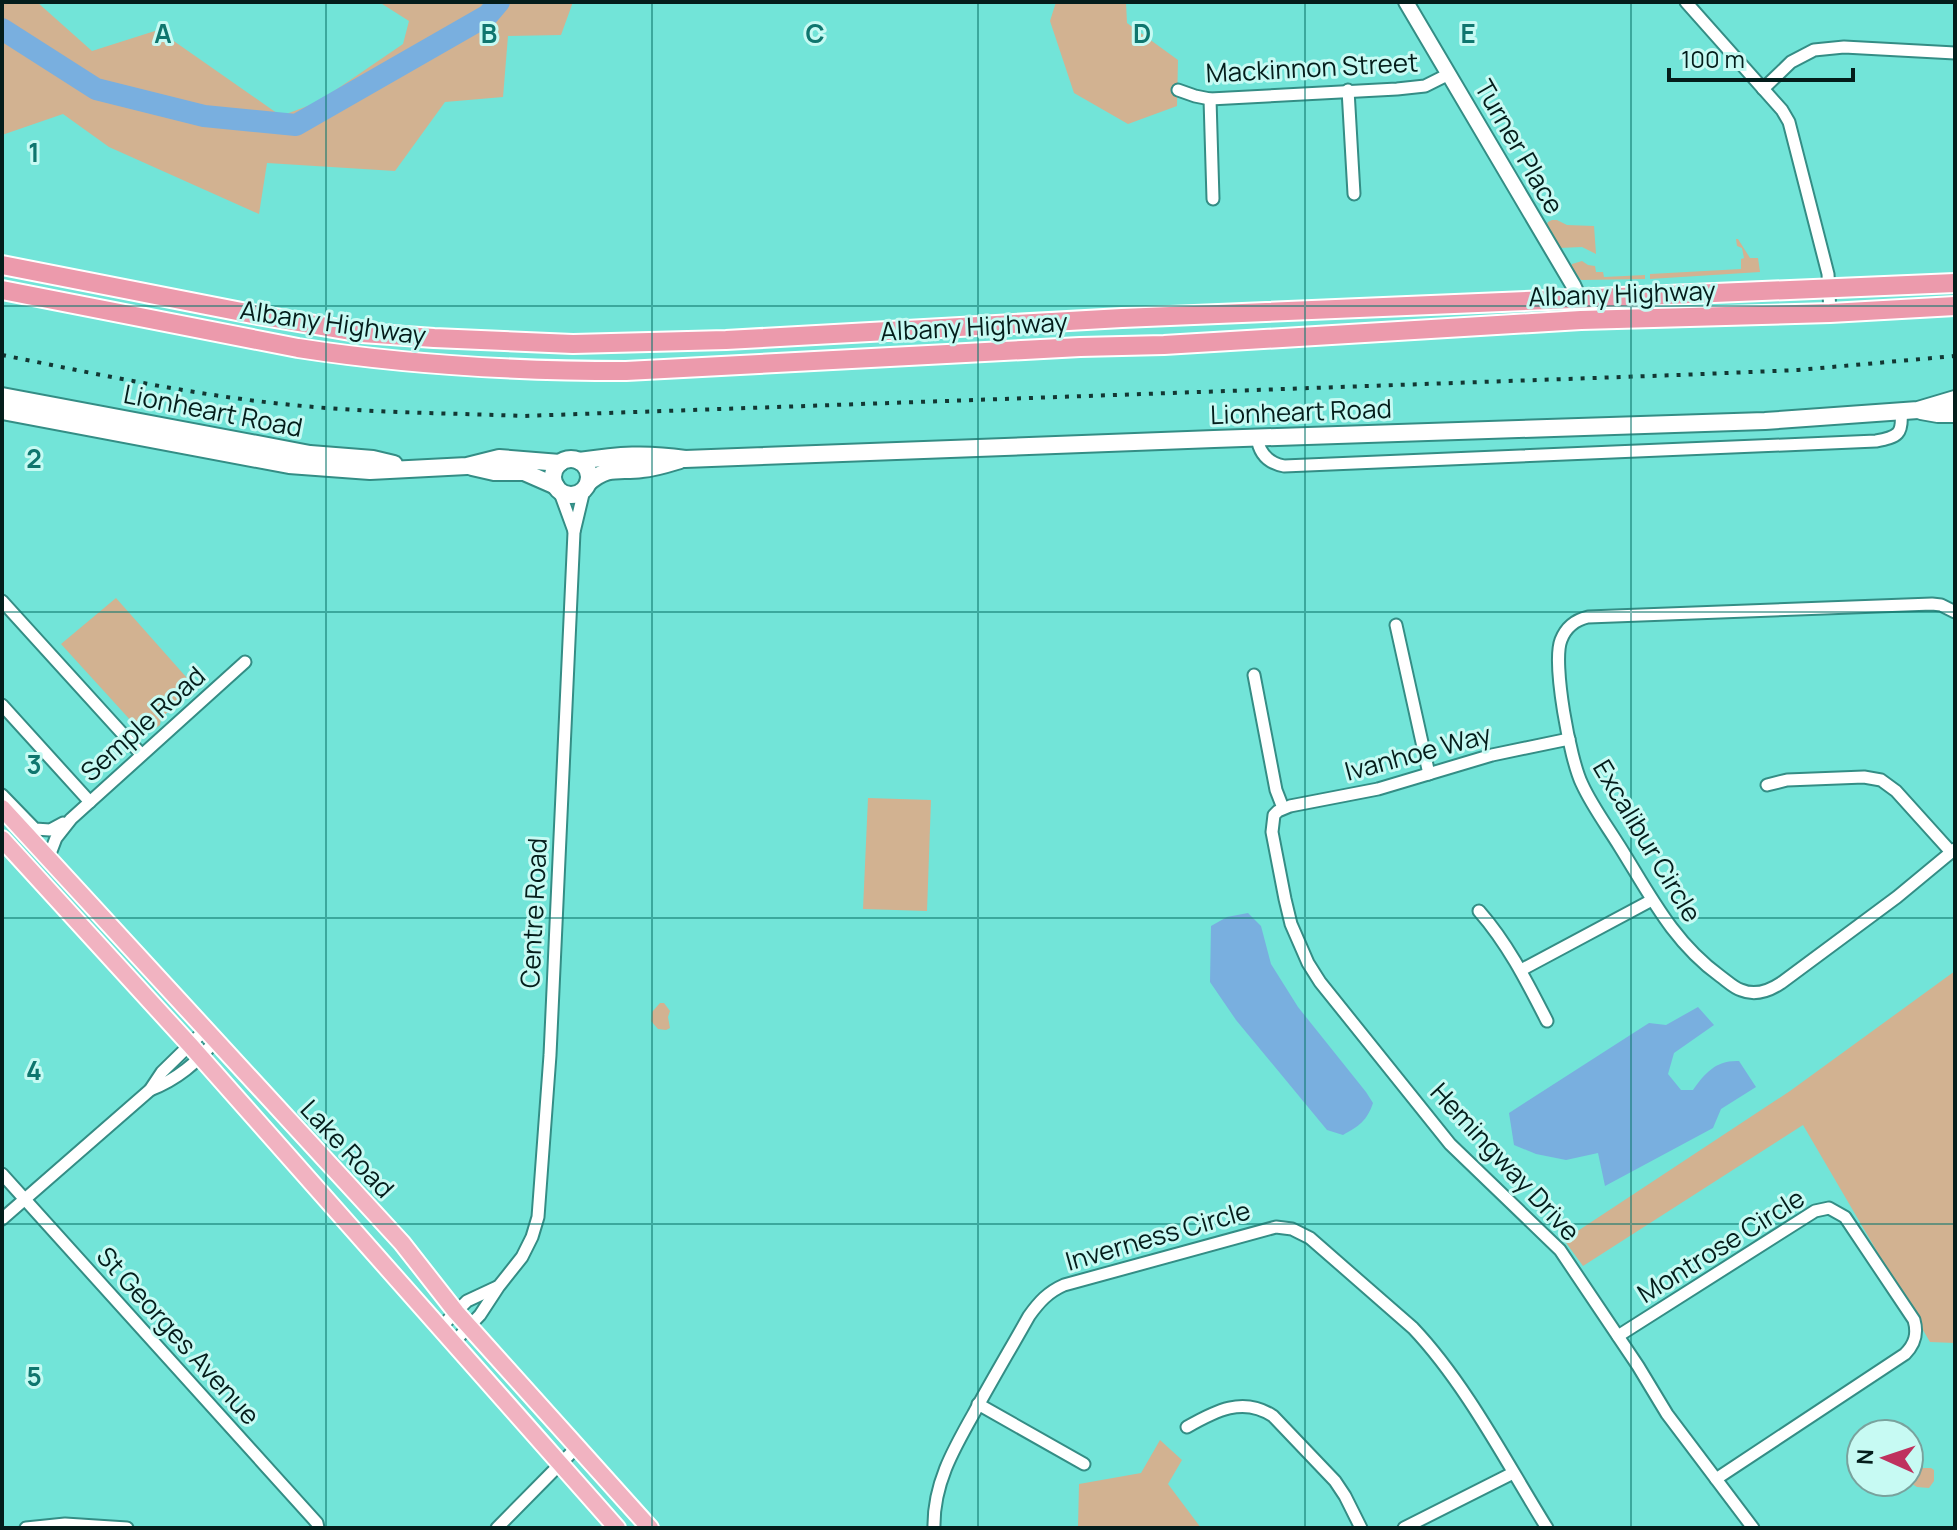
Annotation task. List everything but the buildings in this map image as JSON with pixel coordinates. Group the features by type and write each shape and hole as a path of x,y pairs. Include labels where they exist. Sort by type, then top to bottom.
{"highway":[{"name":"Albany Highway","path":"2,265 362,333 573,344 726,340 1162,316 1955,283"},
{"path":"34,296 37,271"},
{"name":"Albany Highway","path":"2,290 347,356 461,366 575,371 1164,345 1581,320 1955,306"},
{"path":"1162,316 1164,345"},
{"path":"573,344 575,371"}],"main road":[{"name":"Lionheart Road","path":"2,396 310,454 373,459 415,468"},
{"name":"Lionheart Road","path":"1910,411 1955,399"},
{"name":"Lionheart Road","path":"2,411 289,465 370,471 467,466 499,458 560,463"},
{"name":"Lionheart Road","path":"586,486 602,472 612,469 638,470 685,459 1765,421 1910,411 1955,414"},
{"name":"Lionheart Road","path":"579,461 654,454 685,459"},
{"path":"569,459 579,461 587,468 586,486 574,495 557,488 554,471 560,463 569,459"},
{"name":"Lionheart Road","path":"467,466 494,472 524,472 557,488"},
{"name":"Lake Road","path":"2,808 402,1243 456,1312 650,1528"},
{"name":"Lake Road","path":"2,839 195,1051 617,1528"}],"street":[{"name":"Turner Place","path":"1406,2 1579,298 1581,320"},
{"path":"1686,2 1782,110 1789,122 1828,274 1830,313"},
{"path":"1763,89 1791,62 1814,50 1844,47 1955,53"},
{"name":"Mackinnon Street","path":"1178,90 1210,99 1421,87 1449,74"},
{"path":"1348,90 1354,194"},
{"path":"1210,99 1213,199"},
{"path":"1257,437 1258,448 1274,464 1284,466 1876,441 1892,438 1899,433 1910,411"},
{"name":"Centre Road","path":"453,1343 480,1315 522,1257 538,1217 550,1055 574,532 586,486"},
{"name":"Centre Road","path":"557,488 574,532"},
{"path":"2,601 141,754"},
{"name":"Excalibur Circle","path":"1953,851 1781,983 1767,991 1740,990 1706,966 1675,934 1582,785 1569,739 1559,646 1568,628 1582,619 1932,604 1955,612"},
{"path":"1396,625 1429,774"},
{"name":"Semple Road","path":"48,859 56,838 71,819 245,662"},
{"name":"Hemingway Drive","path":"1254,675 1280,809 1274,815 1272,832 1285,899 1300,944 1320,982 1450,1144 1560,1250 1667,1414 1753,1528"},
{"path":"2,705 90,802"},
{"name":"Ivanhoe Way","path":"1280,809 1378,789 1492,755 1569,739"},
{"path":"1767,785 1803,779 1864,777 1881,780 1896,791 1953,851"},
{"name":"Semple Road","path":"2,795 35,829 50,830 71,819"},
{"path":"1521,970 1652,900"},
{"path":"1479,911 1494,927 1521,970 1547,1021"},
{"path":"2,1219 150,1090 169,1083 210,1035"},
{"name":"St Georges Avenue","path":"2,1174 317,1523 318,1528"},
{"name":"Montrose Circle","path":"1618,1336 1815,1211 1829,1208 1845,1217 1914,1320 1914,1342 1905,1354 1716,1479"},
{"name":"Inverness Circle","path":"934,1528 939,1483 956,1444 1040,1300 1064,1285 1265,1228 1284,1227 1310,1238 1413,1328 1441,1360 1547,1528"},
{"name":"Centre Road","path":"440,1328 467,1301 499,1286"},
{"path":"978,1404 1084,1464"},
{"path":"1187,1427 1213,1412 1247,1406 1264,1410 1335,1481 1361,1528"},
{"path":"497,1528 577,1447"},
{"path":"1404,1528 1513,1473"},
{"path":"26,1528 65,1524 127,1528"}],"shaded area":[{"path":"2,2 37,2 92,51 158,30 281,116 318,102 403,44 409,21 379,2 573,2 561,35 508,36 503,97 445,102 395,171 267,163 259,214 109,147 63,114 2,135"},
{"path":"1056,2 1126,2 1127,23 1178,60 1177,106 1128,124 1074,93 1050,21"},
{"path":"1552,220 1567,225 1594,226 1596,254 1582,247 1559,248 1546,226"},
{"path":"1736,239 1750,258 1758,258 1760,272 1650,279 1650,274 1741,269 1741,259 1744,258"},
{"path":"1582,261 1595,266 1596,272 1603,272 1604,277 1645,275 1645,279 1581,280 1571,267"},
{"path":"116,598 195,687 161,718 160,725 144,734 134,730 133,723 61,644"},
{"path":"868,798 931,800 927,911 863,909"},
{"path":"1955,971 1955,1343 1930,1342 1803,1125 1583,1266 1564,1240 1790,1091"},
{"path":"664,1003 670,1011 670,1028 666,1030 658,1029 651,1021 652,1012"},
{"path":"1160,1440 1182,1460 1168,1484 1201,1528 1078,1528 1079,1484 1141,1473"},
{"path":"1925,1468 1934,1470 1934,1481 1929,1488 1925,1488"}],"water":[{"path":"1248,913 1261,926 1271,964 1298,1007 1373,1103 1362,1122 1343,1135 1327,1130 1236,1020 1210,982 1211,926 1227,917"},
{"path":"1698,1007 1714,1025 1674,1053 1668,1074 1681,1090 1693,1090 1712,1069 1739,1061 1756,1087 1721,1109 1713,1128 1605,1186 1598,1153 1566,1160 1536,1154 1514,1145 1509,1113 1649,1023 1666,1025"}],"waterway":[{"path":"2,29 96,89 204,116 296,125 488,15 499,2"}],"railway":[{"path":"2,355 152,385 265,402 358,410 523,416 1798,370 1955,356"}]}
